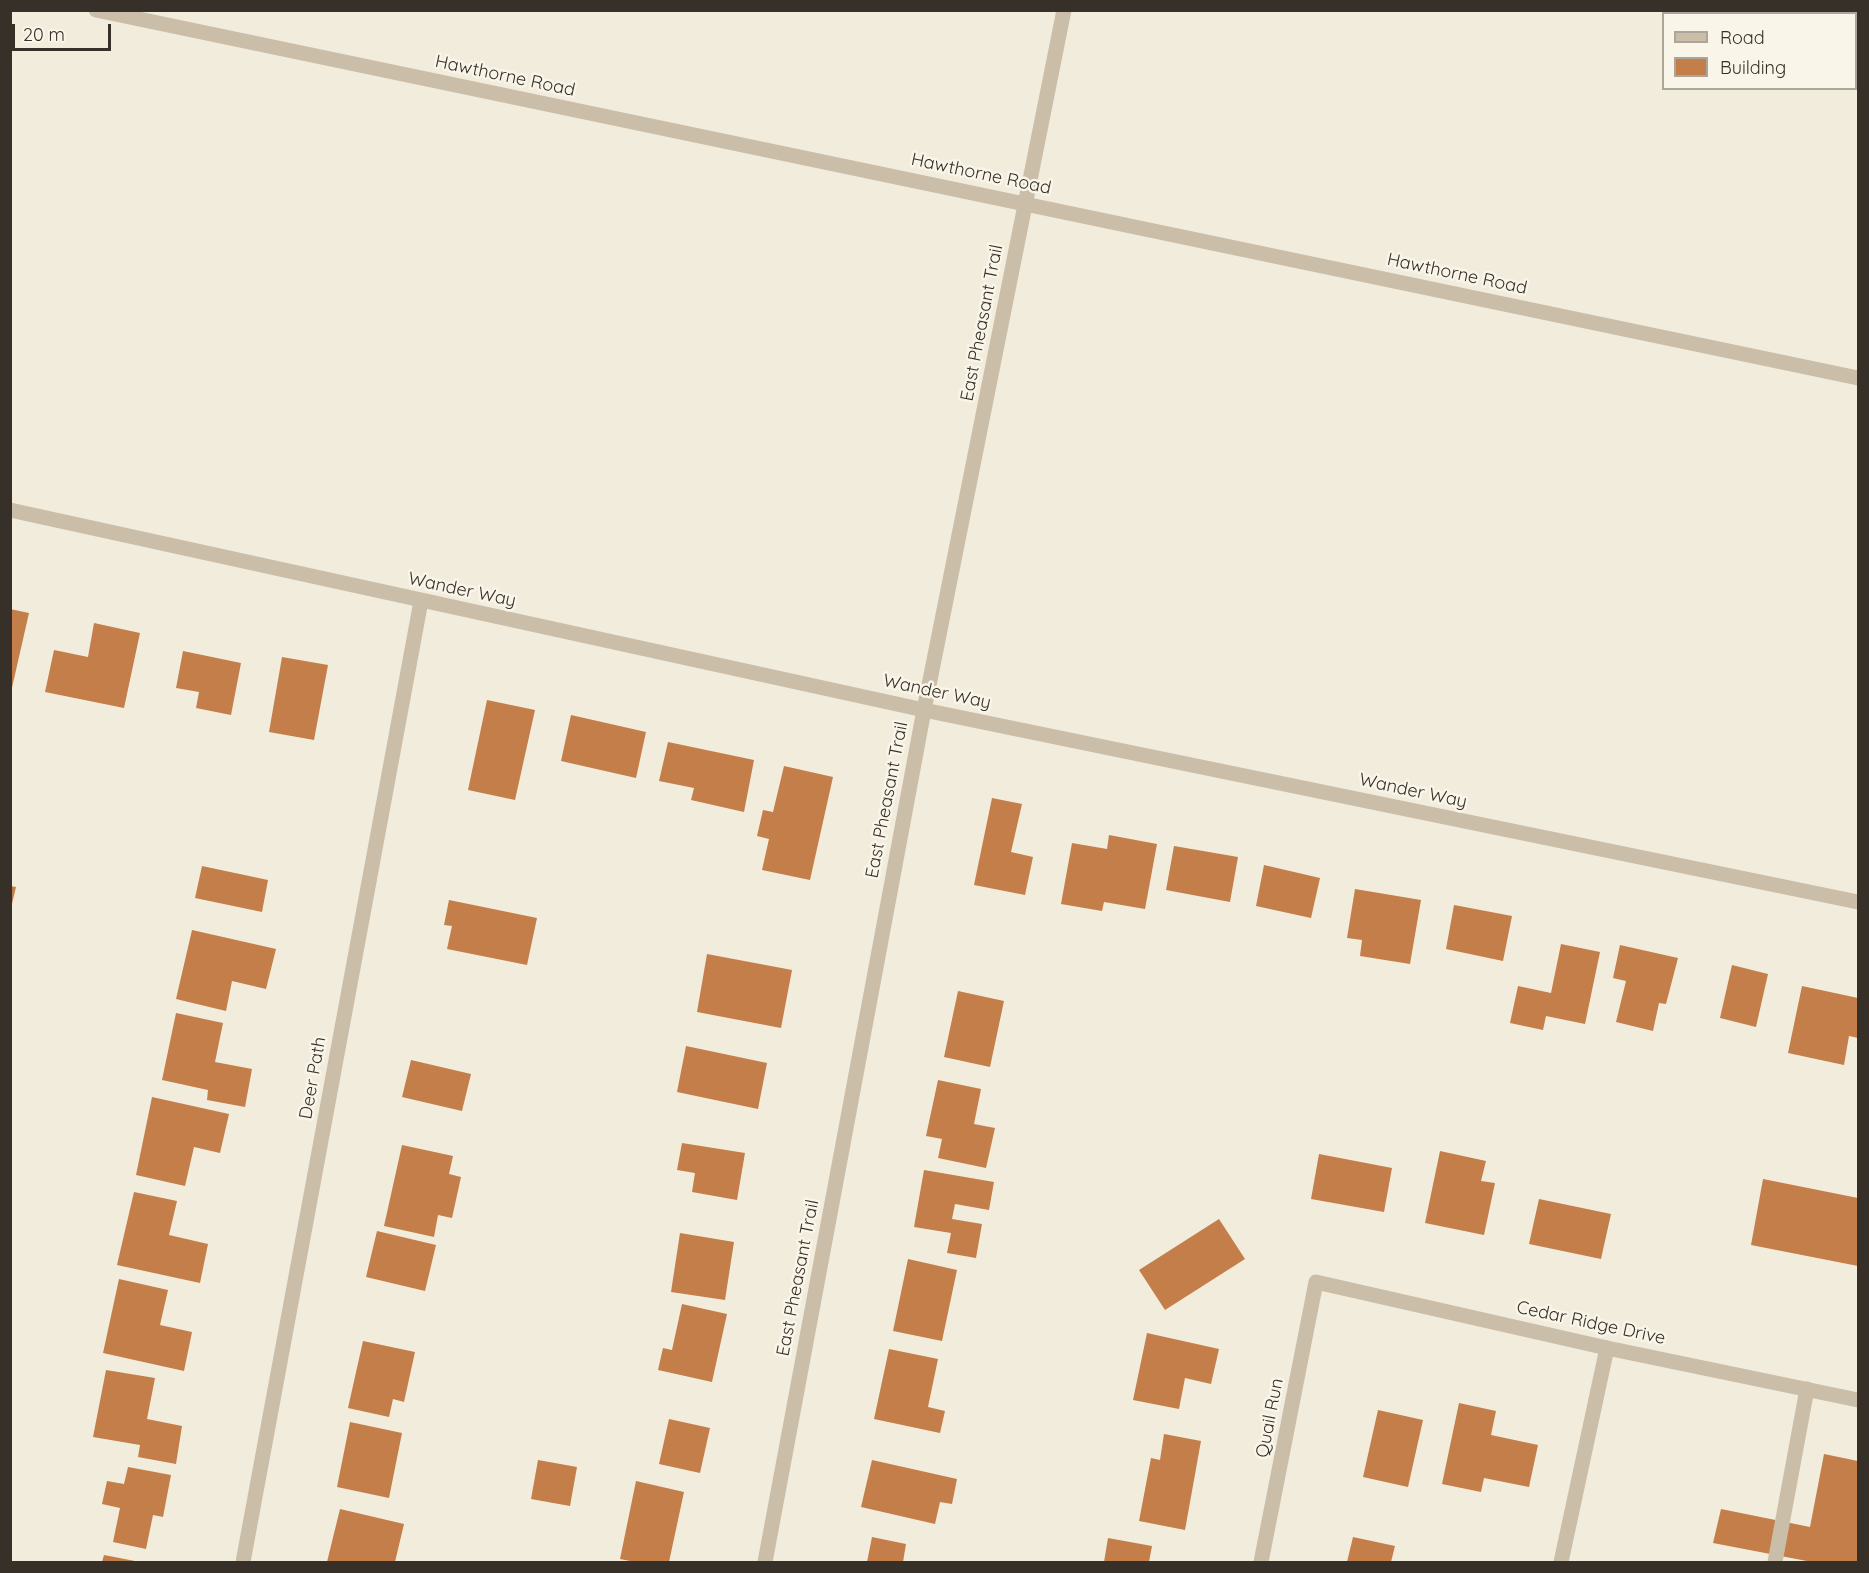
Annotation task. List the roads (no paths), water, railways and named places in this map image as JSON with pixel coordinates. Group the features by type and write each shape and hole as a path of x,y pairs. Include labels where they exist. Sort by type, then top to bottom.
{"street":[{"name":"Hawthorne Road","path":"96,10 1858,378"},
{"name":"East Pheasant Trail","path":"765,1563 924,710 1064,10"},
{"name":"Wander Way","path":"10,510 924,710 1858,902"},
{"name":"Deer Path","path":"243,1563 421,601"},
{"name":"Cedar Ridge Drive","path":"1316,1282 1607,1348 1858,1400"},
{"name":"Quail Run","path":"1262,1563 1316,1282"},
{"path":"1561,1563 1607,1348"},
{"path":"1775,1563 1807,1389"}]}
